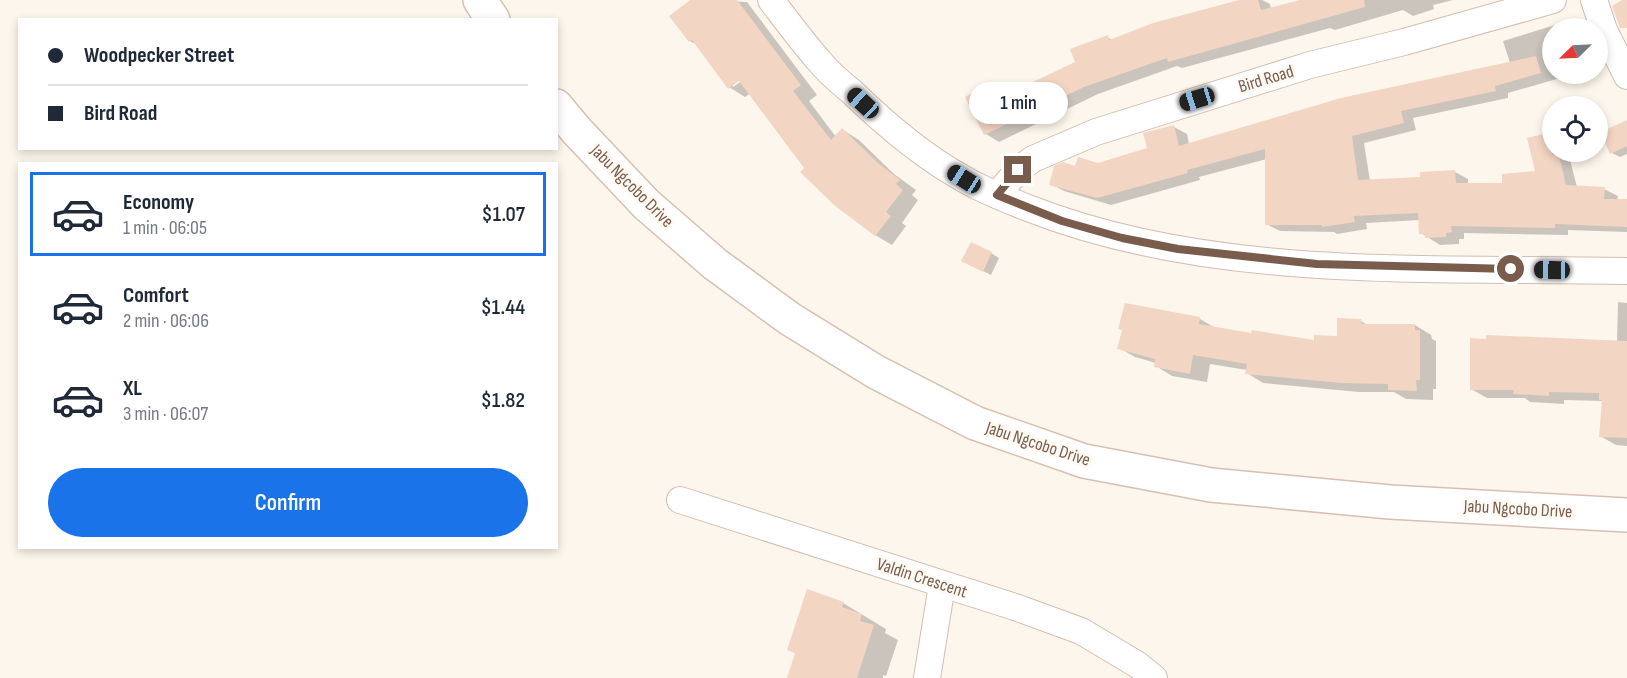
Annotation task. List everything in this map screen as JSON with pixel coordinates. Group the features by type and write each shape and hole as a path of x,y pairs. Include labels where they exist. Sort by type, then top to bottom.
{"main road":[{"path":"480,0 492,18"},
{"name":"Jabu Ngcobo Drive","path":"558,108 646,204 715,264 790,319 867,366 975,423 1084,461 1211,485 1390,502 1627,515"}],"street":[{"path":"771,0 822,64 877,116 921,152 964,179 1062,221 1122,238 1178,249 1317,264 1627,271"},
{"name":"Bird Road","path":"997,195 1018,170 1033,159 1096,132 1310,65 1404,42 1553,0"},
{"path":"1594,0 1604,30 1627,76"},
{"name":"Valdin Crescent","path":"680,500 1015,607 1082,631 1138,665 1154,678"},
{"path":"927,678 942,585"}],"building":[{"path":"690,0 737,0 801,85 793,91 831,140 842,128 878,163 900,180 896,184 903,190 886,212 891,216 875,236 834,205 800,172 804,168 739,81 728,89 692,40 689,42 669,16"},
{"path":"1239,0 1258,0 1261,10 1300,0 1364,0 1365,7 1168,62 1167,58 1084,87 984,135 965,97 993,82 1001,97 1075,62 1070,49 1108,35 1109,40 1153,23"},
{"path":"1622,0 1627,0 1627,28 1620,28 1612,6"},
{"path":"1536,56 1541,73 1495,86 1496,91 1401,111 1404,123 1352,136 1358,180 1420,177 1420,172 1455,170 1456,183 1502,183 1502,174 1535,171 1527,138 1542,134 1542,162 1560,162 1566,185 1605,187 1604,199 1627,199 1627,227 1555,224 1555,228 1451,226 1452,232 1446,233 1446,237 1425,238 1425,234 1419,234 1418,213 1354,216 1355,222 1322,227 1322,225 1265,225 1265,149 1097,198 1049,185 1054,166 1063,162 1075,166 1078,157 1098,163 1147,148 1143,133 1174,125 1179,146 1341,98"},
{"path":"1627,120 1627,146 1610,154 1608,129"},
{"path":"971,242 992,252 983,272 961,261"},
{"path":"1125,303 1200,317 1199,324 1314,340 1314,335 1337,336 1337,318 1361,319 1362,324 1415,324 1415,330 1420,330 1420,380 1416,380 1417,391 1388,390 1388,384 1341,383 1245,374 1247,364 1193,355 1190,374 1154,367 1155,359 1117,349 1122,330 1118,329"},
{"path":"1486,335 1627,341 1627,438 1599,437 1602,400 1599,400 1599,393 1549,392 1549,396 1513,394 1514,390 1470,390 1470,338 1486,339"},
{"path":"807,589 844,602 842,607 862,614 860,621 874,625 857,678 787,678 795,653 787,650"}],"route":[{"path":"1018,170 997,195 1062,221 1122,238 1178,249 1317,264 1511,269"}]}
